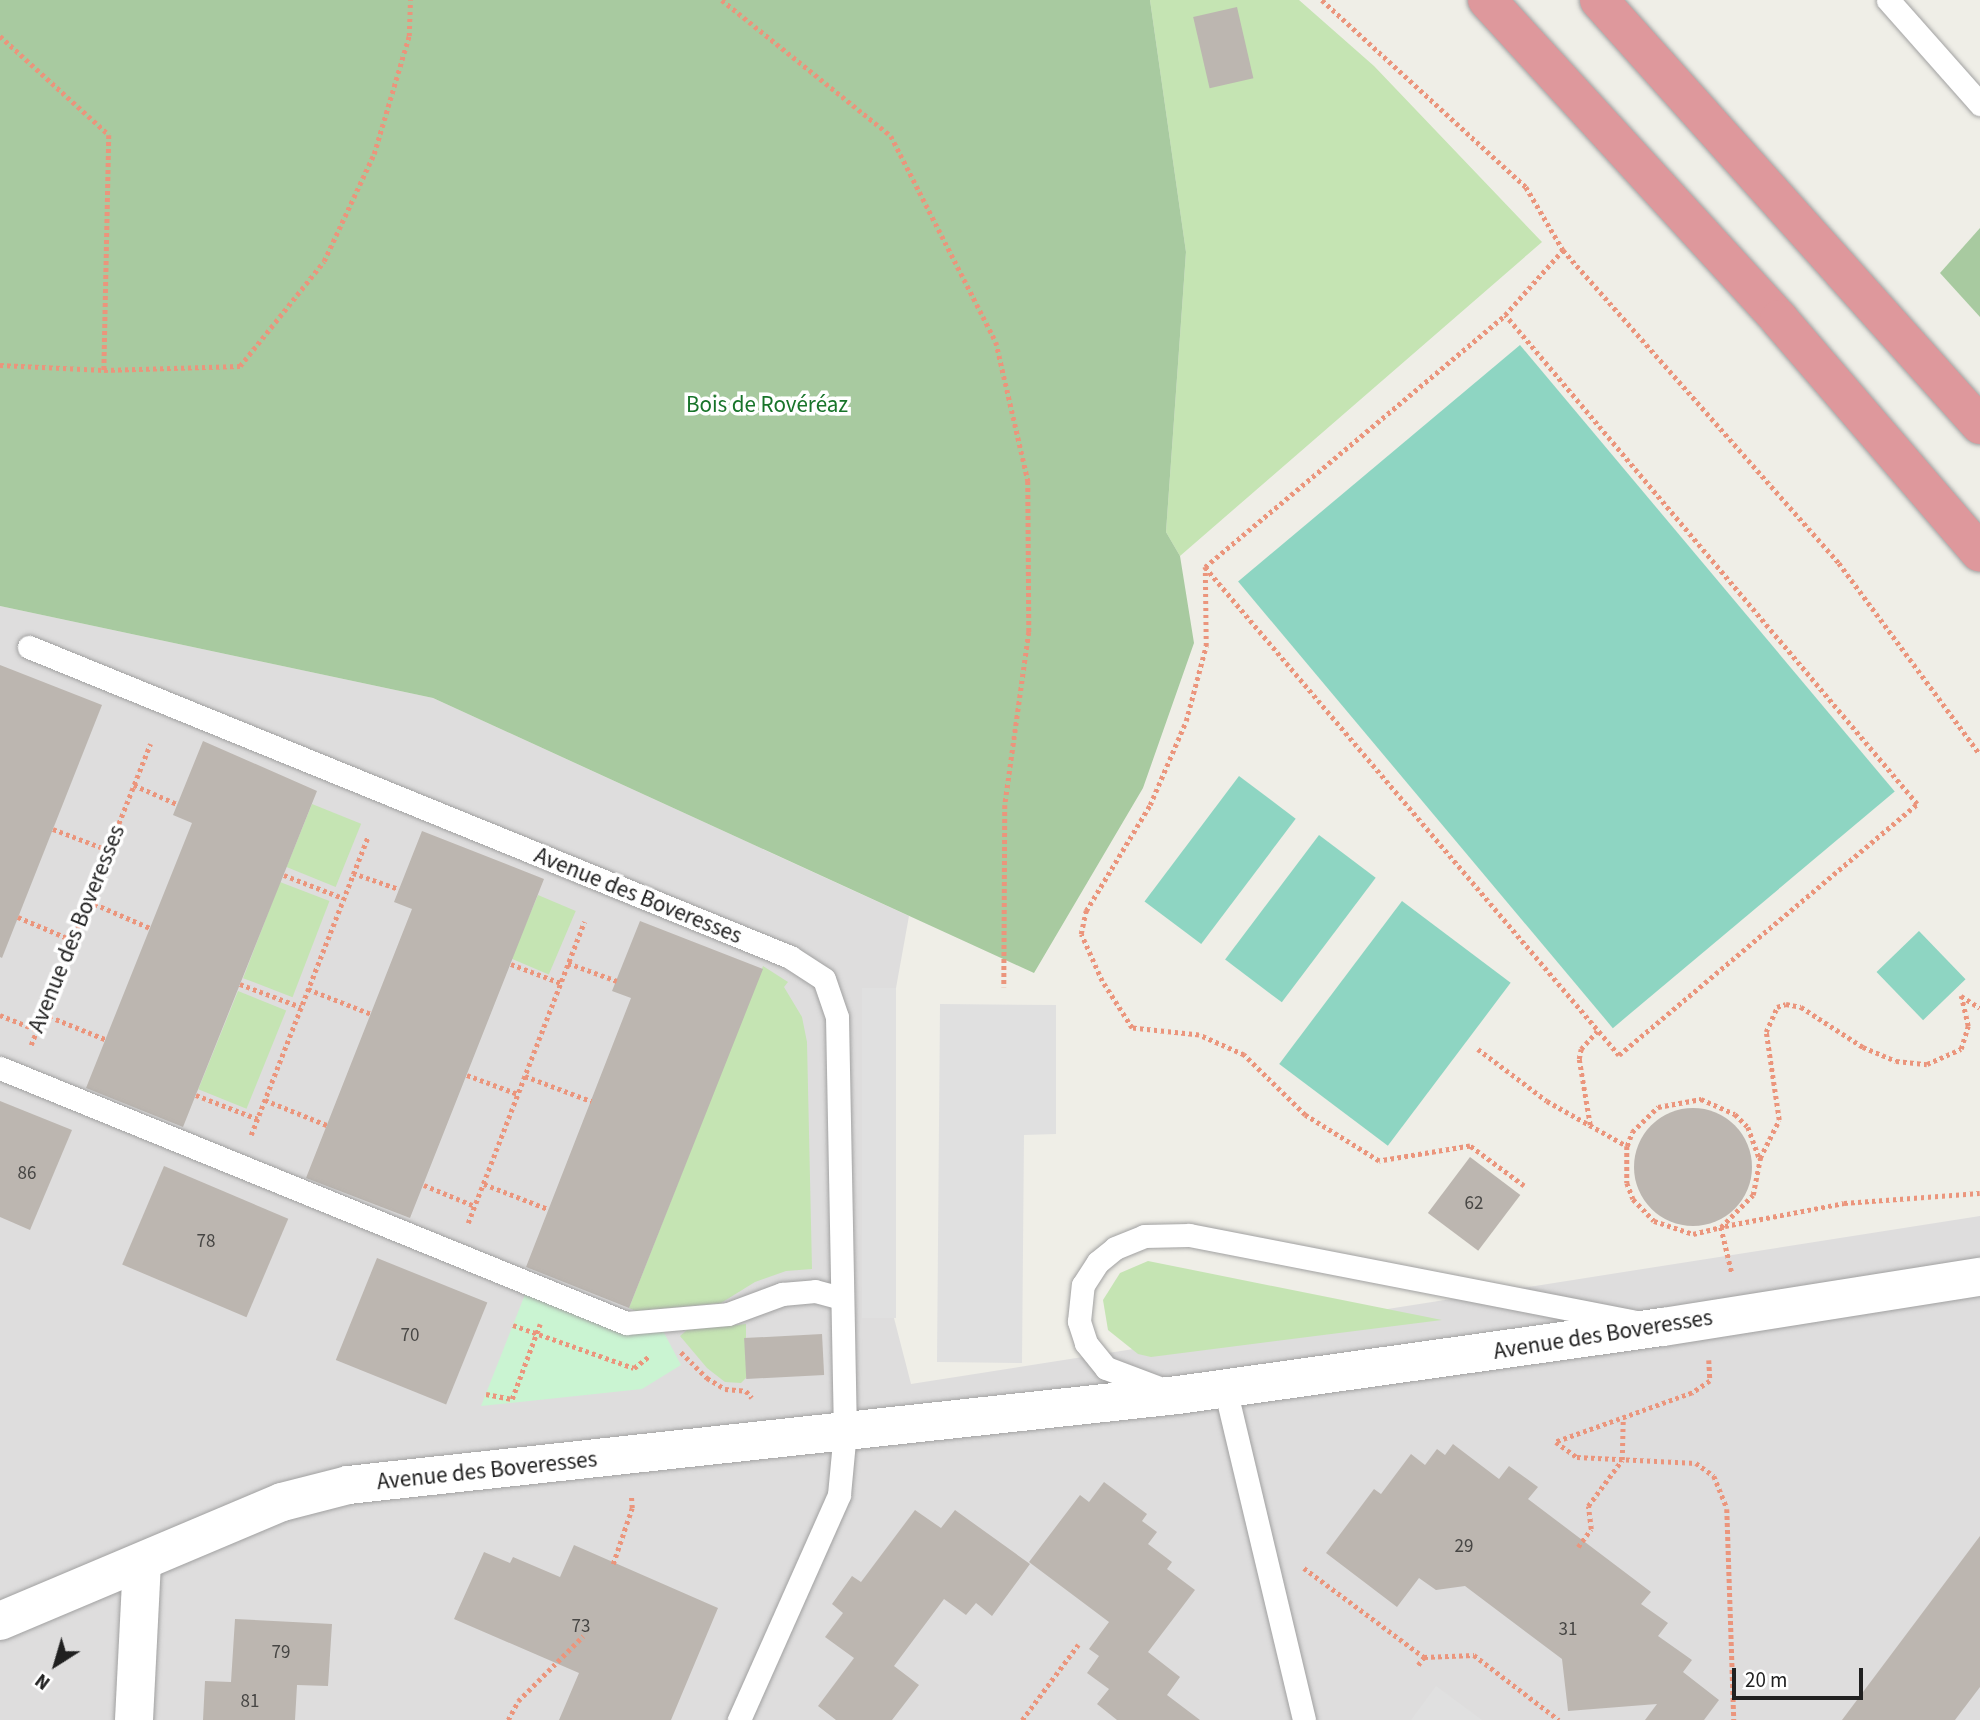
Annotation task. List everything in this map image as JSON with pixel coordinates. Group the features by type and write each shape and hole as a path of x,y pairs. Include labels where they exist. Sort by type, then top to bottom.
{"highway":[{"path":"1487,0 1779,318 1980,553"},
{"path":"1599,0 1980,425"}],"street":[{"name":"Avenue des Boveresses","path":"0,1620 142,1563 282,1502 348,1485 1178,1395 1663,1327 1980,1277"},
{"path":"134,1720 142,1563"}],"lane":[{"path":"1888,0 1980,104"},
{"name":"Avenue des Boveresses","path":"29,647 790,957 824,979 837,1017 845,1432 839,1495 739,1720"},
{"path":"9,1072 626,1323 728,1314 782,1294 815,1291 841,1298"},
{"path":"1178,1395 1106,1368 1086,1343 1079,1321 1083,1285 1098,1262 1115,1248 1144,1236 1189,1235 1663,1327"},
{"path":"1225,1388 1304,1720"}],"path":[{"path":"0,365 104,370 240,366 329,249 374,154 409,36 410,0"},
{"path":"722,0 891,136 996,342 1028,481 1029,632 1005,805 1004,987"},
{"path":"1322,0 1526,187 1563,250 1839,563 1980,754"},
{"path":"0,36 109,135 104,370"},
{"path":"1205,567 1505,315 1563,250"},
{"path":"1205,567 1619,1055 1917,804 1505,315"},
{"path":"1205,567 1206,646 1186,721 1150,805 1086,911 1081,934 1102,981 1132,1028 1199,1035 1244,1055 1305,1115 1379,1161 1470,1146 1524,1186"},
{"name":"Avenue des Boveresses","path":"9,1072 37,1030 150,744"},
{"path":"134,785 177,804"},
{"path":"53,829 108,850"},
{"path":"240,1164 368,836"},
{"path":"353,873 399,889"},
{"path":"284,874 343,898"},
{"path":"88,901 150,928"},
{"path":"18,917 72,940"},
{"name":"Avenue des Boveresses","path":"457,1253 584,922"},
{"path":"568,962 617,981"},
{"path":"511,964 561,984"},
{"path":"240,984 301,1007"},
{"path":"308,989 371,1014"},
{"path":"1721,1227 1746,1207 1754,1195 1759,1158 1779,1120 1766,1032 1777,1007 1801,1007 1863,1047 1896,1061 1927,1064 1961,1049 1968,1027 1961,996 1980,1008"},
{"path":"43,1014 105,1039"},
{"path":"0,1015 37,1030"},
{"path":"1590,1126 1579,1059 1581,1049 1597,1031"},
{"path":"1478,1049 1547,1101 1627,1146"},
{"path":"467,1075 518,1094"},
{"path":"525,1076 591,1101"},
{"path":"196,1095 258,1119"},
{"path":"1759,1158 1748,1127 1735,1114 1701,1099 1658,1107 1632,1132 1627,1146 1627,1183 1644,1213 1679,1232 1721,1227 1844,1203 1980,1193"},
{"path":"265,1100 327,1125"},
{"path":"484,1184 548,1209"},
{"path":"424,1185 475,1206"},
{"path":"1721,1227 1734,1280"},
{"path":"486,1394 512,1399 541,1322 572,1300"},
{"path":"670,1319 672,1338 688,1363 725,1389 746,1391 758,1404"},
{"path":"513,1325 634,1368"},
{"path":"1709,1352 1710,1381 1692,1393 1556,1442 1577,1457 1696,1463 1714,1476 1727,1509 1734,1720"},
{"path":"1578,1548 1591,1529 1588,1506 1622,1460 1623,1418"},
{"path":"613,1564 632,1508 630,1456"},
{"path":"1295,1561 1424,1657 1474,1655 1559,1720"},
{"path":"508,1720 517,1701 583,1636"},
{"path":"1022,1720 1078,1645"},
{"path":"1418,1665 1424,1657"}],"shaded area":[{"path":"0,606 433,698 909,916 896,988 894,1318 911,1384 1980,1216 1980,1720 0,1720"},
{"path":"862,988 896,988 896,1318 862,1318"},
{"path":"940,1004 1056,1005 1056,1134 1024,1135 1022,1363 937,1362"},
{"path":"1436,1686 1482,1720 1411,1720"}],"green space":[{"name":"Bois de Rovéréaz","path":"0,0 1150,0 1186,252 1166,532 1180,556 1194,643 1143,788 1034,973 433,698 0,606"},
{"path":"1150,0 1299,0 1374,66 1542,242 1180,556 1166,532 1186,252"},
{"path":"1980,228 1980,317 1940,273"},
{"path":"1520,345 1895,792 1613,1028 1238,582"},
{"path":"1239,776 1296,819 1201,944 1145,901"},
{"path":"312,804 361,824 336,887 287,867"},
{"path":"1319,835 1376,878 1282,1002 1225,960"},
{"path":"280,882 329,901 293,997 243,978"},
{"path":"538,895 576,911 549,975 511,959"},
{"path":"1402,901 1511,983 1388,1146 1279,1064"},
{"path":"1919,931 1966,979 1923,1020 1877,972"},
{"path":"763,966 788,982 784,987 802,1017 807,1042 812,1269 786,1271 755,1282 721,1303 636,1311 629,1308"},
{"path":"238,991 286,1010 247,1109 198,1089"},
{"path":"1148,1261 1442,1320 1151,1357 1138,1354 1108,1330 1103,1300 1120,1273"},
{"path":"526,1292 661,1327 681,1365 642,1389 481,1406"},
{"path":"746,1324 746,1378 741,1383 725,1382 707,1368 680,1336 687,1330"}],"building":[{"path":"1237,7 1253,78 1210,88 1193,17"},
{"path":"0,665 102,705 2,958 0,957"},
{"path":"203,741 317,791 183,1127 86,1088 192,823 173,815"},
{"path":"422,831 544,879 410,1218 306,1178 412,909 394,902"},
{"path":"640,921 763,969 629,1308 526,1267 631,998 612,991"},
{"path":"0,1101 72,1130 30,1230 0,1217"},
{"path":"1693,1108 1716,1112 1735,1125 1748,1144 1752,1167 1748,1190 1735,1209 1716,1222 1693,1226 1670,1222 1651,1209 1638,1190 1634,1167 1638,1144 1651,1125 1670,1112"},
{"path":"1470,1157 1520,1195 1478,1251 1428,1213"},
{"path":"164,1166 288,1219 246,1317 122,1264"},
{"path":"377,1258 487,1303 446,1405 336,1360"},
{"path":"822,1334 824,1375 746,1379 744,1338"},
{"path":"1453,1444 1499,1479 1509,1466 1538,1487 1528,1499 1651,1592 1641,1604 1668,1623 1658,1636 1692,1660 1683,1672 1719,1700 1704,1720 1645,1720 1657,1704 1568,1711 1562,1659 1465,1586 1436,1590 1419,1578 1397,1607 1326,1553 1374,1489 1381,1494 1411,1454 1425,1465 1437,1449 1445,1455"},
{"path":"1104,1482 1147,1514 1142,1521 1157,1532 1148,1544 1172,1562 1167,1569 1195,1590 1148,1652 1180,1677 1167,1695 1200,1720 1117,1720 1097,1704 1109,1689 1087,1673 1099,1656 1089,1649 1109,1622 1029,1562 1080,1495 1089,1502"},
{"path":"915,1510 941,1528 955,1510 1030,1564 992,1616 976,1603 966,1615 944,1599 894,1666 919,1685 892,1720 836,1720 818,1706 854,1658 825,1637 843,1613 832,1604 852,1576 861,1582"},
{"path":"1980,1536 1980,1687 1955,1720 1842,1720"},
{"path":"574,1545 718,1608 671,1720 559,1720 579,1673 454,1619 484,1552 510,1563 513,1557 560,1577"},
{"path":"235,1619 332,1624 328,1686 297,1685 295,1720 203,1720 205,1681 231,1682"}]}
